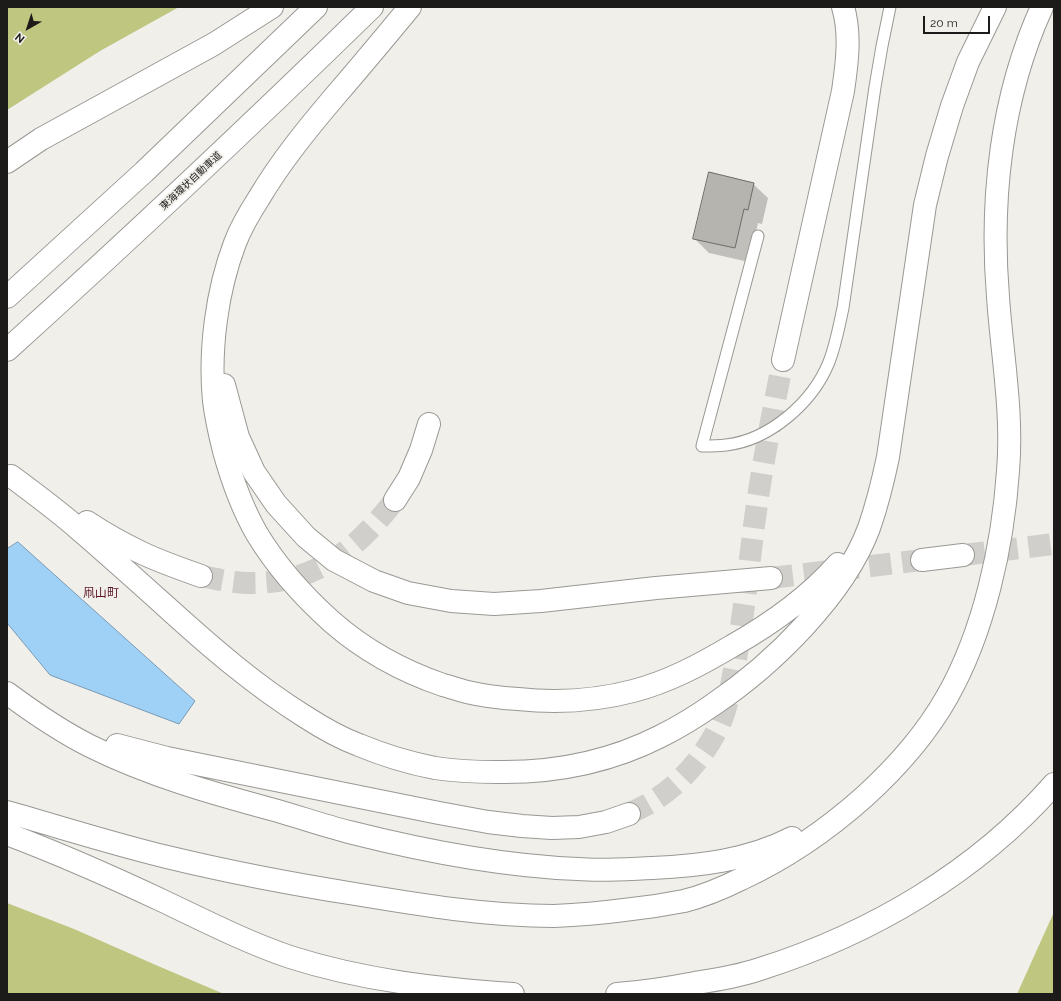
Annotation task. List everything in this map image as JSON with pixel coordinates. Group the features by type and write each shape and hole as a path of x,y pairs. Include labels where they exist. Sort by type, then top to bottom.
{"highway":[{"path":"7,162 41,139 214,44 272,7"},
{"path":"7,298 144,172 316,7"},
{"name":"東海環状自動車道","path":"7,350 282,95 372,7"},
{"path":"410,7 316,119 266,186 248,215 235,242 226,271 219,304 213,344 212,368 214,402 220,435 240,502 257,534 276,561 296,586 318,609 343,631 370,651 402,668 465,692 500,698 537,701 571,701 632,691 660,682 689,670 723,652 763,627 794,605 815,588 835,568 852,547 880,493"},
{"path":"783,360 843,91 847,65 848,38 843,7"},
{"path":"201,576 171,566 115,540 11,476 81,530 206,642 280,701 319,725 357,744 396,758 436,768 475,772 517,773 557,769 628,751 660,737 693,718 722,698 752,675 804,627 843,577 858,552 869,528 880,493 888,457 925,205 937,156 952,106 968,62 994,7"},
{"path":"7,812 166,857 302,886 409,903 510,915 558,916 606,912 648,907 687,900 719,890 752,874 786,856 819,833 879,783 906,755 930,724 948,695 964,663 987,597 1004,512 1008,469 1009,428 997,291 995,212 998,175 1003,137 1021,60 1042,7"},
{"path":"219,304 224,384 238,437 254,472 276,504 306,537 334,560 374,581 408,593 451,601 494,604 541,601 656,588 771,578"},
{"path":"396,500 409,478 421,450 429,424"},
{"path":"922,560 963,555"},
{"path":"7,693 60,731 92,747 128,763 222,796 349,832 421,848 534,866 579,870 630,869 681,867 722,861 756,853 786,842 852,807"},
{"path":"7,693 66,726 129,749 439,813 488,822 552,828 579,827 606,822 629,814"},
{"path":"616,994 670,988 714,980 759,969 805,953 851,934 937,886 977,857 1011,828 1054,784"},
{"path":"7,834 100,872 204,922 290,957 331,969 422,986 513,994"}],"lane":[{"path":"758,236 702,446 727,445 750,439 772,429 790,415 804,401 818,383 829,362 836,340 843,308 875,87 890,7"}],"green space":[{"path":"7,7 179,7 100,51 7,110"},
{"path":"7,903 74,929 224,994 7,994"},
{"path":"1054,912 1054,994 1017,994"}],"water":[{"path":"18,542 195,701 179,724 50,675 7,623 7,549"}],"building":[{"path":"709,172 754,183 748,210 744,209 735,248 693,239"}],"tunnel":[{"path":"629,814 664,794 683,777 708,746 723,717 735,665 758,496 783,360"},
{"path":"201,576 231,582 273,582 314,570 332,561 349,548 365,534 395,500"},
{"path":"963,555 1054,544"},
{"path":"771,578 922,560"}],"district":[{"name":"凧山町","path":"101,593"}]}
